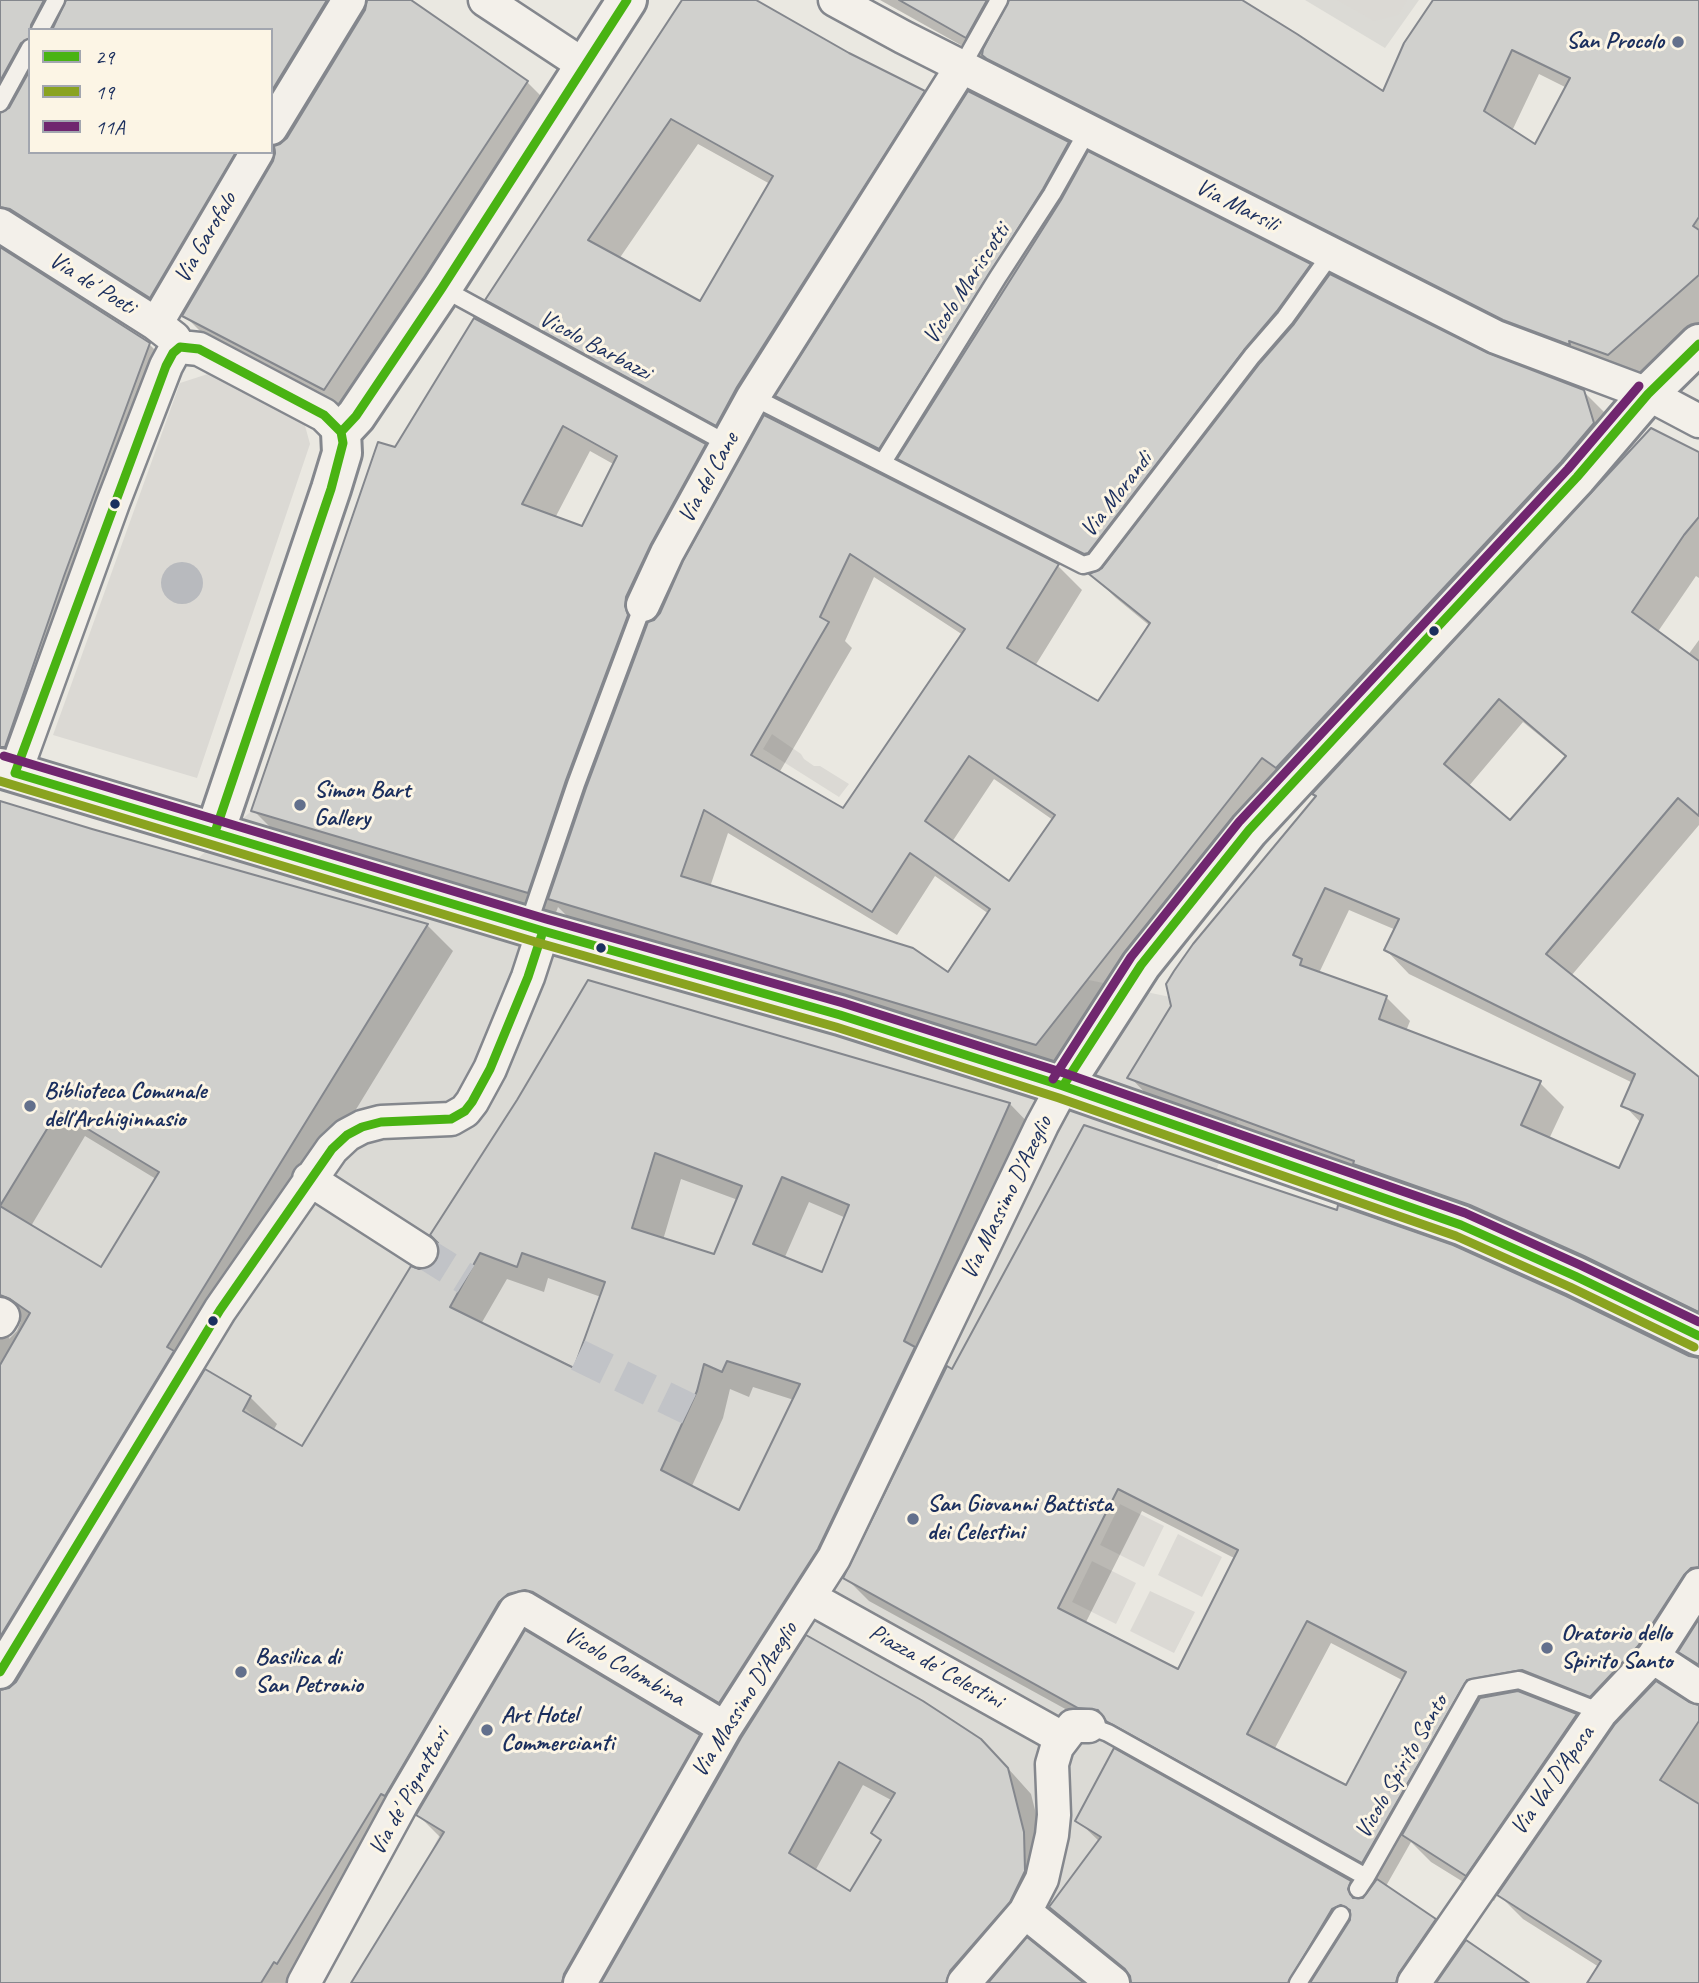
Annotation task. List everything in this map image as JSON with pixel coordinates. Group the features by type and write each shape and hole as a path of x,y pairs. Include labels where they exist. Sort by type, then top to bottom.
{"street":[{"path":"273,125 349,0"},
{"path":"485,0 585,66"},
{"path":"341,432 356,416 442,288 627,0"},
{"name":"Via Marsili","path":"835,0 1496,337 1648,394 1699,421"},
{"name":"Via del Cane","path":"643,605 667,553 753,397 962,66"},
{"name":"Via Garofalo","path":"156,324 256,154"},
{"name":"Via de' Poeti","path":"0,225 156,324 174,338 180,347"},
{"name":"Via Massimo D'Azeglio","path":"580,1983 725,1728 834,1558 1042,1125 1063,1086 1141,965 1249,830 1577,477 1648,394 1699,344"},
{"path":"215,832 331,489 342,453 341,432 324,415 210,354 188,346 180,347 173,353 166,366 7,771 536,928 840,1015 1063,1086 1461,1225 1699,1336"},
{"path":"0,1672 9,1635 213,1321 332,1149 347,1135 362,1128 381,1122 451,1119 465,1111 472,1102 528,977 536,928"},
{"path":"309,1180 421,1251"},
{"path":"0,1314 3,1316 0,1321"},
{"name":"Via Val D'Aposa","path":"1414,1983 1601,1712 1653,1657 1699,1585"},
{"name":"Piazza de' Celestini","path":"809,1598 1076,1732"},
{"name":"Vicolo Colombina","path":"524,1608 725,1728"},
{"name":"Via de' Pignattari","path":"304,1983 403,1801 515,1611 524,1608"},
{"path":"1653,1657 1699,1687"},
{"path":"964,1983 1026,1912 1042,1879 1054,1815 1052,1764 1076,1732"},
{"path":"1026,1912 1113,1983"}],"lane":[{"path":"41,28 56,0"},
{"path":"962,66 999,0"},
{"path":"0,103 28,52"},
{"name":"Vicolo Mariscotti","path":"883,461 1052,194 1088,130"},
{"name":"Via Morandi","path":"753,397 1083,565 1094,562 1252,356 1285,318 1331,254"},
{"name":"Vicolo Barbazzi","path":"442,288 728,444"},
{"name":"Via del Cane","path":"536,928 576,784 643,605"},
{"name":"Vicolo Spirito Santo","path":"1076,1732 1108,1733 1362,1883 1473,1688 1519,1680 1601,1712"},
{"path":"1297,1983 1341,1915"}],"shaded area":[{"path":"1305,0 1419,0 1385,48"},
{"path":"1337,0 1407,0 1398,15 1374,21"},
{"path":"214,372 304,422 310,444 197,778 53,735 180,383"},
{"path":"182,562 197,568 203,583 197,598 182,604 167,598 161,583 167,568"},
{"path":"772,734 814,766 820,766 849,784 839,797 763,749"},
{"path":"292,775 941,982 1046,971 1280,1020 1205,1196 1013,1612 1113,1682 1120,1884 1136,1983 351,1983 428,1859 441,1831 421,1819 485,1687 552,1570 358,1411 333,1395 302,1446 258,1420 245,1408 251,1396 207,1371 0,1713 0,825 177,877"},
{"path":"1120,1504 1164,1526 1144,1567 1100,1545"},
{"path":"1178,1534 1222,1557 1202,1597 1158,1575"},
{"path":"1092,1561 1136,1583 1116,1624 1072,1602"},
{"path":"1150,1591 1195,1612 1174,1653 1130,1631"}],"building":[{"path":"0,0 44,0 31,28 28,28 28,39 21,43 0,81"},
{"path":"66,0 327,0 273,89 273,28 53,28"},
{"path":"367,0 411,0 528,81 324,390 182,316 273,161 274,146 287,138 365,10"},
{"path":"682,0 756,0 849,53 925,91 737,387 716,426 485,300","holes":["671,119 773,176 700,301 588,240"]},
{"path":"899,0 987,0 966,38"},
{"path":"1009,0 1242,0 1383,91 1404,43 1433,0 1699,0 1699,217 1693,226 1699,230 1699,275 1608,355 1569,341 1570,345 1503,320 987,59 982,55","holes":["1512,50 1570,78 1535,144 1484,111"]},
{"path":"28,74 28,154 235,154 150,298 10,209 0,207 0,113 9,108"},
{"path":"968,91 1069,142 1043,189 879,449 775,396"},
{"path":"1088,151 1311,264 1088,553 1084,554 897,459 1061,200"},
{"path":"0,247 150,343 64,576 5,747 0,747"},
{"path":"1330,274 1488,353 1584,390 1594,423 1561,462 1276,768 1262,758 1036,1045 548,899 648,622 660,613 683,561 764,415 1059,564 1007,648 1098,701 1150,623 1089,574 1102,568 1260,363 1294,324","holes":["850,554 965,629 843,808 751,755 829,622 820,617","969,756 1055,815 1009,881 925,821","704,810 872,912 910,853 990,909 948,972 913,948 681,876"]},
{"path":"474,318 706,444 651,544 626,597 628,615 566,780 528,893 251,811 378,442 395,447","holes":["563,426 617,456 582,526 522,504"]},
{"path":"1651,428 1699,452 1699,517 1632,612 1699,661 1699,816 1678,798 1546,954 1699,1077 1699,1312 1470,1205 1353,1164 1354,1161 1127,1078 1171,1006 1166,984 1174,971 1193,944 1316,796 1312,794","holes":["1499,699 1566,756 1510,820 1444,764","1325,888 1399,919 1384,950 1635,1074 1621,1106 1643,1115 1619,1168 1521,1125 1541,1081 1379,1019 1387,996 1300,965 1302,959 1293,955"]},
{"path":"0,801 428,924 167,1347 174,1351 0,1637 0,1365 30,1313 0,1295","holes":["58,1111 159,1172 101,1267 0,1206"]},
{"path":"588,980 1010,1103 904,1341 915,1347 818,1549 719,1703 533,1592 525,1590 508,1594 499,1602 385,1796 381,1794 277,1964 274,1962 261,1983 0,1983 0,1690 9,1688 16,1682 205,1369 251,1396 243,1411 302,1446 411,1266 429,1268 437,1260 438,1243 430,1235 517,1100","holes":["655,1153 742,1186 714,1254 632,1228","782,1177 849,1205 822,1272 753,1244","480,1253 517,1267 522,1253 605,1282 574,1368 450,1307","727,1361 800,1384 739,1510 661,1470 697,1391 704,1364 722,1372"]},
{"path":"1084,1125 1337,1210 1338,1205 1453,1245 1689,1356 1699,1358 1699,1567 1691,1568 1684,1575 1638,1646 1590,1697 1522,1670 1467,1680 1362,1863 1106,1721 1098,1710 1078,1708 843,1578 947,1366 952,1369","holes":["1118,1489 1238,1550 1178,1669 1058,1608","1307,1621 1406,1672 1346,1785 1247,1734"]},
{"path":"1699,1619 1699,1665 1678,1652"},
{"path":"525,1630 700,1735 564,1974 562,1983 351,1983 444,1832 416,1815"},
{"path":"806,1635 923,1701 981,1739 1008,1768 1024,1832 1025,1871 1010,1902 950,1971 946,1983 601,1983 741,1738","holes":["839,1762 895,1793 871,1833 881,1840 850,1891 789,1853"]},
{"path":"1656,1681 1689,1702 1699,1705 1699,1721 1660,1780 1699,1804 1699,1983 1587,1983 1601,1961 1497,1895 1615,1724"},
{"path":"1518,1691 1577,1714 1466,1876 1402,1835 1480,1698"},
{"path":"1114,1748 1351,1881 1348,1889 1353,1898 1363,1898 1377,1879 1436,1919 1399,1973 1396,1983 1310,1983 1350,1920 1350,1910 1341,1905 1332,1909 1288,1983 1131,1983 1125,1969 1049,1907 1101,1837 1075,1821"},
{"path":"1027,1937 1084,1983 988,1983"},
{"path":"1466,1940 1529,1983 1436,1983"}],"tunnel":[{"path":"421,1251 466,1279"},
{"path":"578,1355 689,1409"}],"transit line":[{"name":"29","path":"341,432 356,416 442,288 627,0"},
{"name":"29","path":"1063,1086 1141,965 1249,830 1577,477 1648,394 1699,344"},
{"name":"29","path":"15,773 166,366 180,347 199,349 324,415 341,432 343,443 331,489 215,832"},
{"name":"11A","path":"1053,1079 1131,957 1239,822 1568,469 1639,386"},
{"name":"11A","path":"4,756 546,919 843,1003 1067,1074 1465,1213 1699,1322"},
{"name":"29","path":"15,773 543,931 840,1015 1063,1086 1461,1225 1699,1336"},
{"name":"19","path":"0,781 539,943 836,1027 1059,1098 1456,1236 1694,1347"},
{"name":"29","path":"0,1672 220,1310 332,1149 347,1135 362,1127 381,1122 451,1119 465,1111 472,1102 490,1069 528,977 543,931"}],"place":[{"name":"San Procolo","path":"1678,42"},
{"name":"Simon Bart Gallery","path":"300,805"},
{"name":"Biblioteca Comunale dell'Archiginnasio","path":"30,1106"},
{"name":"San Giovanni Battista dei Celestini","path":"913,1519"},
{"name":"Oratorio dello Spirito Santo","path":"1547,1648"},
{"name":"Basilica di San Petronio","path":"241,1672"},
{"name":"Art Hotel Commercianti","path":"487,1730"}]}
